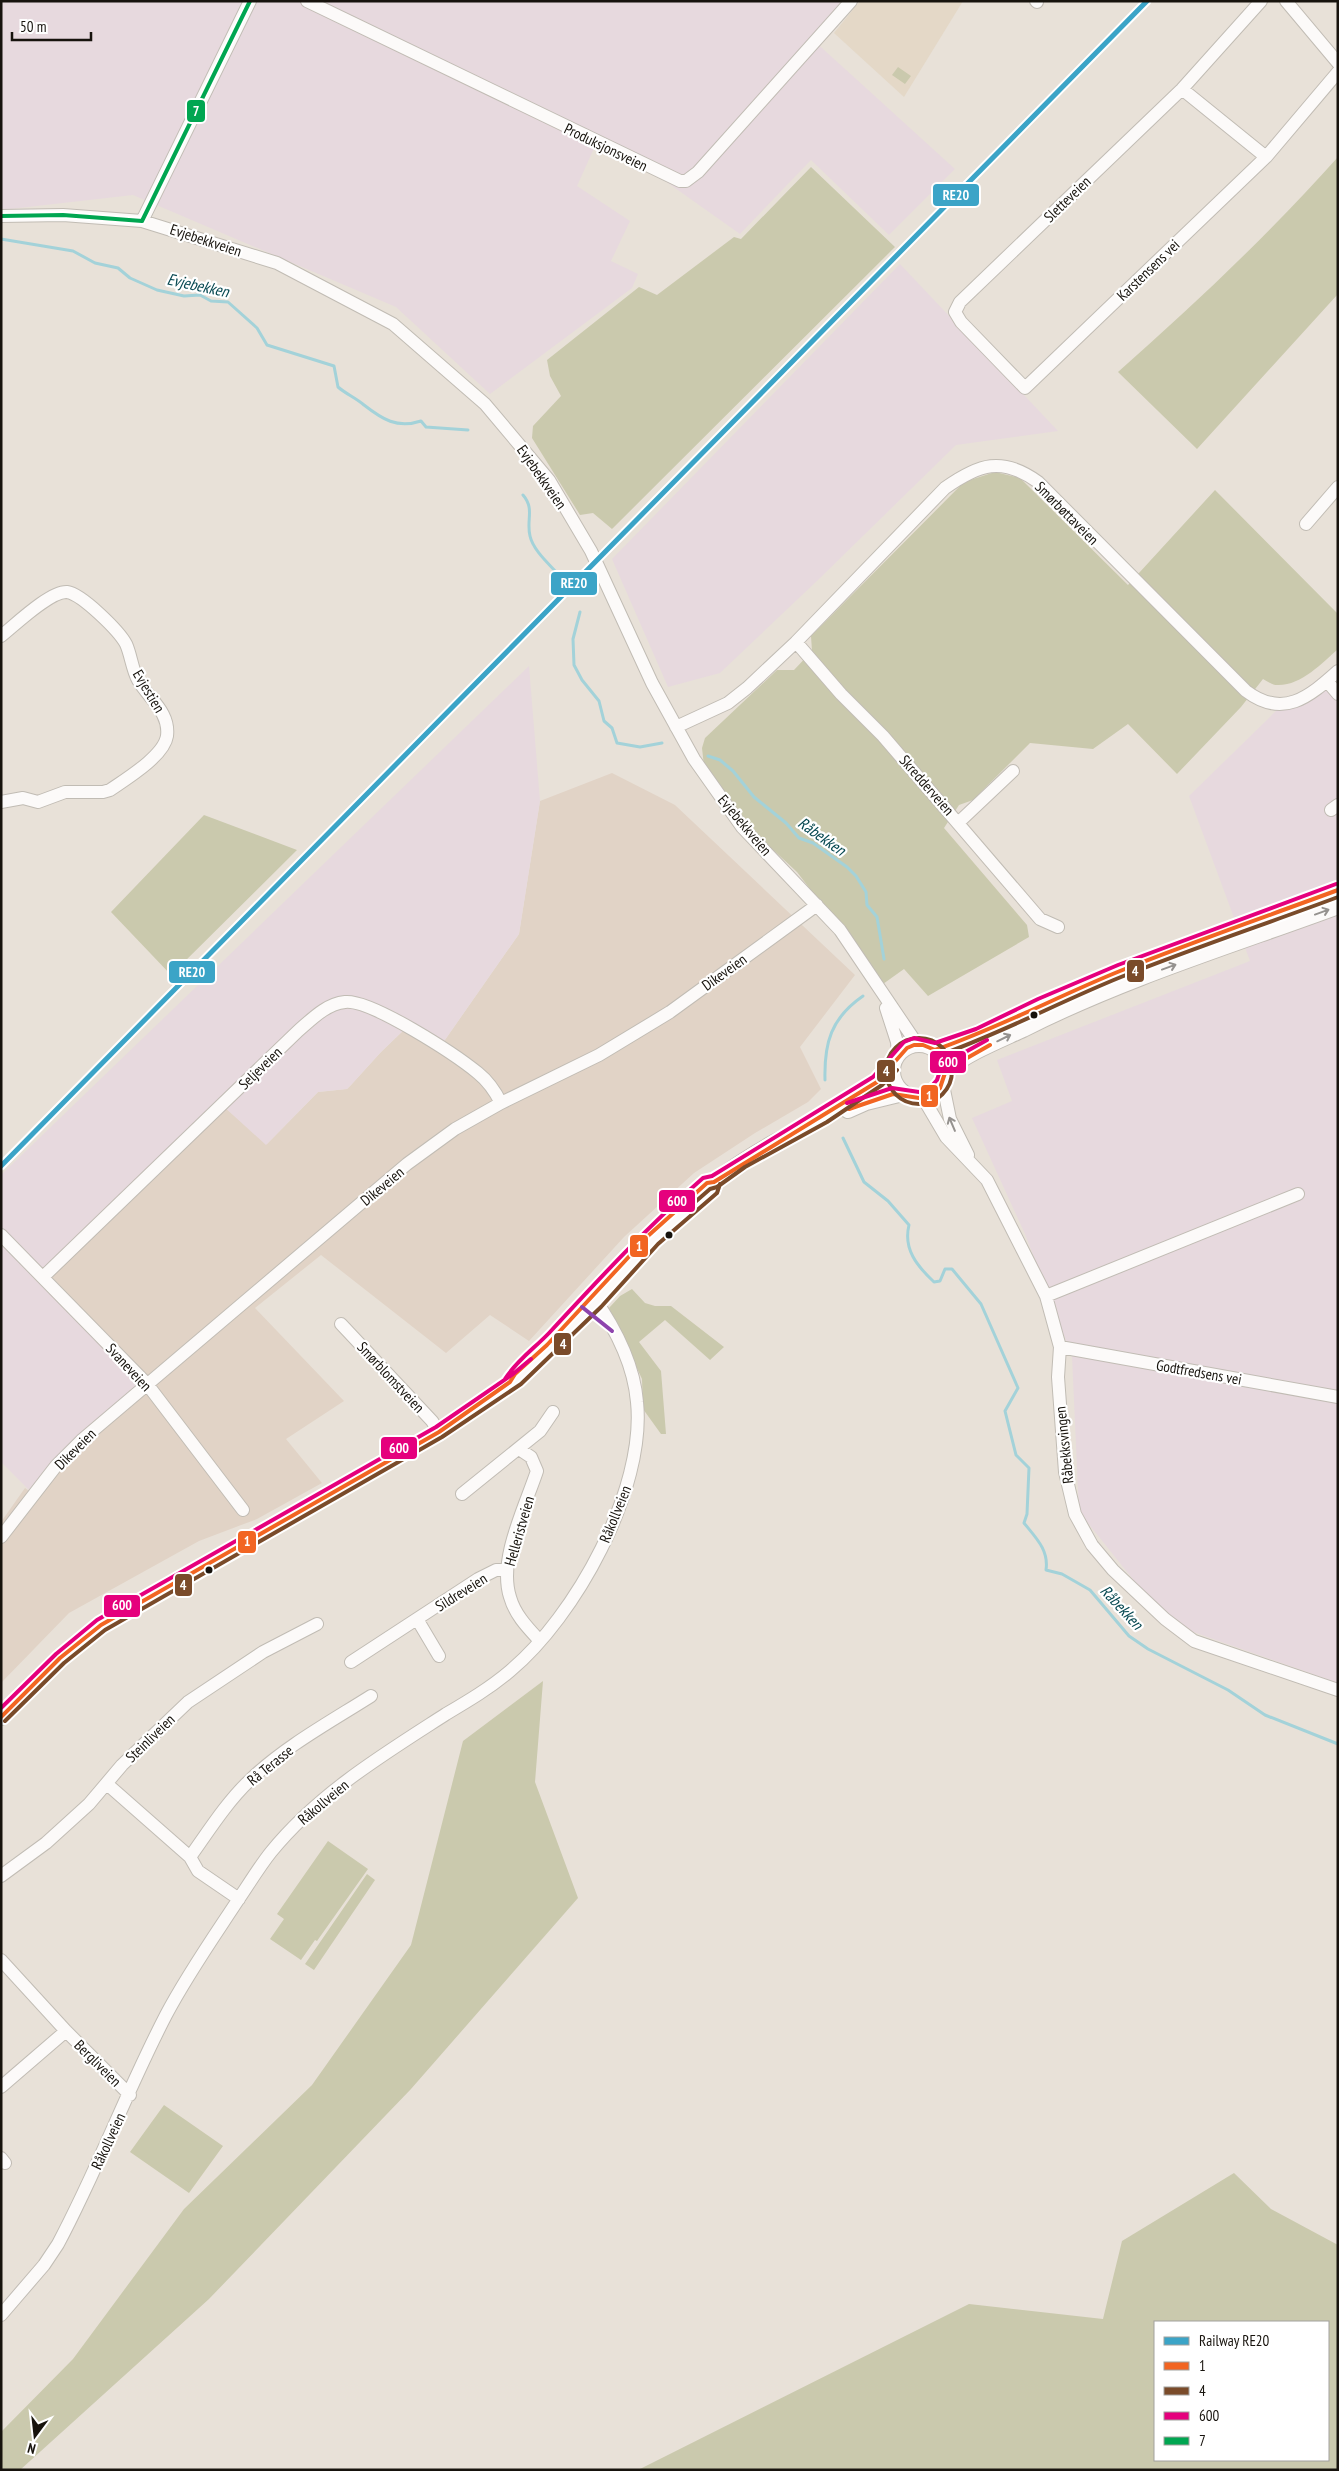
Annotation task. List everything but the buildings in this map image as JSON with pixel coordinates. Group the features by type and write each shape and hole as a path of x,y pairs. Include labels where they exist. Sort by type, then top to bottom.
{"main road":[{"path":"935,1050 978,1035 1040,1005 1120,971 1338,890"},
{"path":"895,1060 892,1076 896,1086 903,1093 913,1098 923,1098 934,1094 944,1077 976,1052 1039,1020 1122,984 1338,906"},
{"path":"1,1717 60,1658 101,1626 439,1432 510,1382 515,1374 589,1304 676,1210 707,1183 714,1182 742,1162 824,1117 879,1080 906,1047 917,1044 935,1050 943,1059 944,1077"},
{"path":"824,1117 866,1102 903,1093"}],"street":[{"path":"142,221 250,1"},
{"name":"Produksjonsveien","path":"307,1 680,181 686,181 698,172 851,1"},
{"name":"Sletteveien","path":"955,312 960,302 1182,89 1261,1"},
{"path":"1286,1 1338,63"},
{"name":"Karstensens vei","path":"955,312 961,322 1025,388 1266,157 1338,72"},
{"path":"1182,89 1266,157"},
{"name":"Evjebekkveien","path":"1,216 63,214 142,221 277,263 393,324 485,404 548,480 600,566 652,683 694,759 742,827 840,930 871,973 884,998 917,1044"},
{"name":"Smørbøttaveien","path":"676,726 728,703 796,642 945,488 978,468 992,465 1006,466 1023,471 1038,482 1257,700 1269,704 1292,702 1317,691 1338,671"},
{"path":"1306,524 1338,487"},
{"name":"Evjestien","path":"1,636 51,597 66,592 76,596 118,632 126,645 138,679 163,713 167,727 166,737 159,752 110,790 102,792 65,792 38,802 23,798 1,802"},
{"name":"Skredderveien","path":"796,642 841,694 883,736 959,822 1040,919 1058,927"},
{"path":"1328,681 1338,694"},
{"path":"959,822 1013,771"},
{"name":"Dikeveien","path":"1,1537 56,1466 83,1439 407,1164 455,1129 501,1103 599,1055 670,1012 817,905"},
{"name":"Evjebekkveien","path":"884,998 897,1042 895,1060"},
{"name":"Seljeveien","path":"44,1277 298,1031 318,1013 332,1004 355,1002 369,1006 419,1034 478,1073 494,1090 501,1103"},
{"name":"Råbekksvingen","path":"944,1077 950,1119 970,1160"},
{"name":"Råbekksvingen","path":"923,1098 946,1137 988,1180 1046,1296 1060,1348 1058,1377 1065,1472 1075,1514 1092,1545 1113,1570 1158,1613 1194,1642 1338,1690"},
{"path":"1046,1296 1298,1194"},
{"name":"Svaneveien","path":"1,1235 147,1384 243,1510"},
{"name":"Råkollveien","path":"1,2315 44,2265 58,2244 167,2015 199,1959 271,1852 322,1799 377,1759 508,1673 540,1641 571,1599 601,1550 624,1495 632,1468 638,1430 637,1402 627,1358 612,1331 589,1304"},
{"name":"Smørblomstveien","path":"341,1324 432,1420 439,1432"},
{"name":"Godtfredsens vei","path":"1060,1348 1338,1397"},
{"path":"462,1494 540,1431 553,1412"},
{"name":"Helleristveien","path":"519,1449 531,1457 537,1472 514,1536 507,1570 510,1596 520,1619 540,1641"},
{"name":"Sildreveien","path":"351,1662 478,1580 496,1570 507,1570"},
{"path":"417,1619 439,1656"},
{"name":"Steinliveien","path":"1,1876 46,1843 89,1804 122,1765 188,1702 263,1652 317,1624"},
{"name":"Rå Terasse","path":"190,1857 231,1801 249,1781 303,1739 371,1696"},
{"path":"107,1784 190,1857 198,1871 239,1899"},
{"name":"Bergliveien","path":"1,1960 66,2031 130,2095"},
{"name":"Bergliveien","path":"1,2087 66,2031"}],"shaded area":[{"path":"1,1 843,1 811,38 955,169 889,235 811,160 740,234 600,135 577,186 630,221 611,261 638,274 632,288 490,394 396,307 133,195 1,210"},
{"path":"860,1 963,1 904,97 834,33"},
{"path":"900,264 1058,431 956,445 720,673 668,687 612,559"},
{"name":"Råbekken","path":"1338,664 1338,1683 1168,1623 1079,1512 1072,1356 1025,1234 972,1118 1012,1101 997,1060 1250,961 1189,796 1276,711"},
{"path":"529,666 540,801 519,934 440,1047 407,1027 347,1089 318,1092 266,1145 222,1105 44,1277 147,1384 34,1495 1,1462 1,1175"},
{"path":"612,773 675,805 855,975 800,1047 821,1089 808,1102 755,1133 694,1173 624,1237 529,1341 490,1315 446,1353 321,1255 255,1308 344,1401 286,1439 322,1483 257,1519 199,1541 69,1613 1,1683 1,1522 25,1488 34,1495 43,1277 221,1104 267,1144 318,1092 347,1089 407,1027 440,1047 519,934 540,801"}],"green space":[{"path":"898,67 911,76 905,84 892,75"},
{"path":"1338,157 1338,294 1197,449 1118,372 1231,267 1286,213"},
{"path":"811,167 895,247 612,529 593,513 580,515 532,438 533,426 561,396 550,376 547,360 639,287 657,295 734,237 741,239"},
{"path":"995,472 1020,478 1128,585 1215,490 1338,614 1338,649 1310,673 1294,682 1277,685 1263,679 1241,707 1177,774 1128,724 1093,749 1030,743 973,800 959,805 944,828 1027,925 1029,937 928,996 904,969 883,984 797,872 742,821 704,766 702,748 705,738 777,670 794,670 812,651 811,636 964,482"},
{"path":"204,815 297,850 171,975 111,912"},
{"path":"632,1289 645,1303 655,1306 671,1306 724,1347 710,1360 665,1320 639,1342 661,1371 666,1434 661,1434 643,1409 642,1379 609,1308 620,1296"},
{"path":"543,1681 535,1782 578,1898 411,2089 209,2299 20,2470 1,2470 1,2432 73,2359 184,2209 312,2085 411,1945 463,1741"},
{"path":"328,1841 368,1869 317,1941 315,1940 301,1960 270,1939 284,1919 277,1914"},
{"path":"367,1874 375,1880 314,1970 305,1964"},
{"path":"164,2105 223,2146 189,2193 130,2152"},
{"path":"1234,2173 1271,2209 1338,2245 1338,2470 638,2470 969,2304 1103,2319 1122,2241"}],"waterway":[{"name":"Evjebekken","path":"1,239 73,251 95,263 118,268 130,278 157,290 184,296 200,295 211,301 228,302 257,328 267,345 334,366 338,387 377,415 397,423 404,424 421,421 426,427 468,430"},
{"name":"Evjebekken","path":"523,495 529,505 529,530 534,546 558,574"},
{"name":"Råbekken","path":"580,612 573,639 574,665 582,680 599,701 604,721 612,728 617,743 640,747 662,743"},
{"name":"Råbekken","path":"708,756 720,760 733,771 754,797 786,823 799,838 813,843 847,867 856,876 866,892 867,905 877,917 884,959"},
{"name":"Råbekken","path":"825,1080 826,1054 832,1032 843,1013 863,996"},
{"name":"Råbekken","path":"843,1138 864,1182 888,1201 909,1225 908,1242 910,1249 922,1270 934,1282 940,1281 945,1269 952,1269 981,1304 1018,1388 1005,1411 1016,1455 1029,1468 1027,1514 1024,1523 1044,1550 1046,1570 1062,1574 1090,1590 1129,1636 1148,1649 1228,1690 1265,1715 1338,1744"}],"rail line":[{"name":"RE20","path":"1,1166 1147,1"}],"transit line":[{"name":"7","path":"142,221 250,1"},
{"name":"7","path":"1,216 63,215 142,221"},
{"name":"600","path":"505,1379 624,1253 703,1178 712,1176 873,1077 904,1042 914,1038 935,1043 976,1029 1038,999 1118,965 1336,884"},
{"name":"1","path":"1,1717 60,1658 101,1625 439,1432 510,1382 515,1374 547,1345 649,1235 707,1183 714,1182 877,1082 907,1048 914,1045 923,1045 935,1050 1005,1022 1120,971 1338,890"},
{"name":"4","path":"937,1056 984,1038 1121,977 1338,897"},
{"name":"4","path":"919,1038 932,1041 942,1048 949,1058 952,1071 949,1084 942,1094 932,1101 919,1104 906,1101 896,1094 889,1084 886,1071 889,1058 896,1048 906,1041 919,1038"},
{"name":"600","path":"847,1103 892,1088 919,1092 928,1090 937,1080 942,1065 987,1040"},
{"name":"1","path":"849,1109 893,1094 919,1098 931,1096 940,1088 946,1070 990,1045"},
{"name":"4","path":"694,1203 710,1189 717,1187 745,1167 827,1122 882,1085 897,1070"},
{"name":"4","path":"5,1721 64,1663 105,1630 442,1437 521,1384 601,1307 658,1244 717,1193 720,1184"},
{"path":"582,1307 612,1331"},
{"name":"600","path":"1,1708 56,1654 97,1620 436,1427 513,1374 531,1359"}]}
